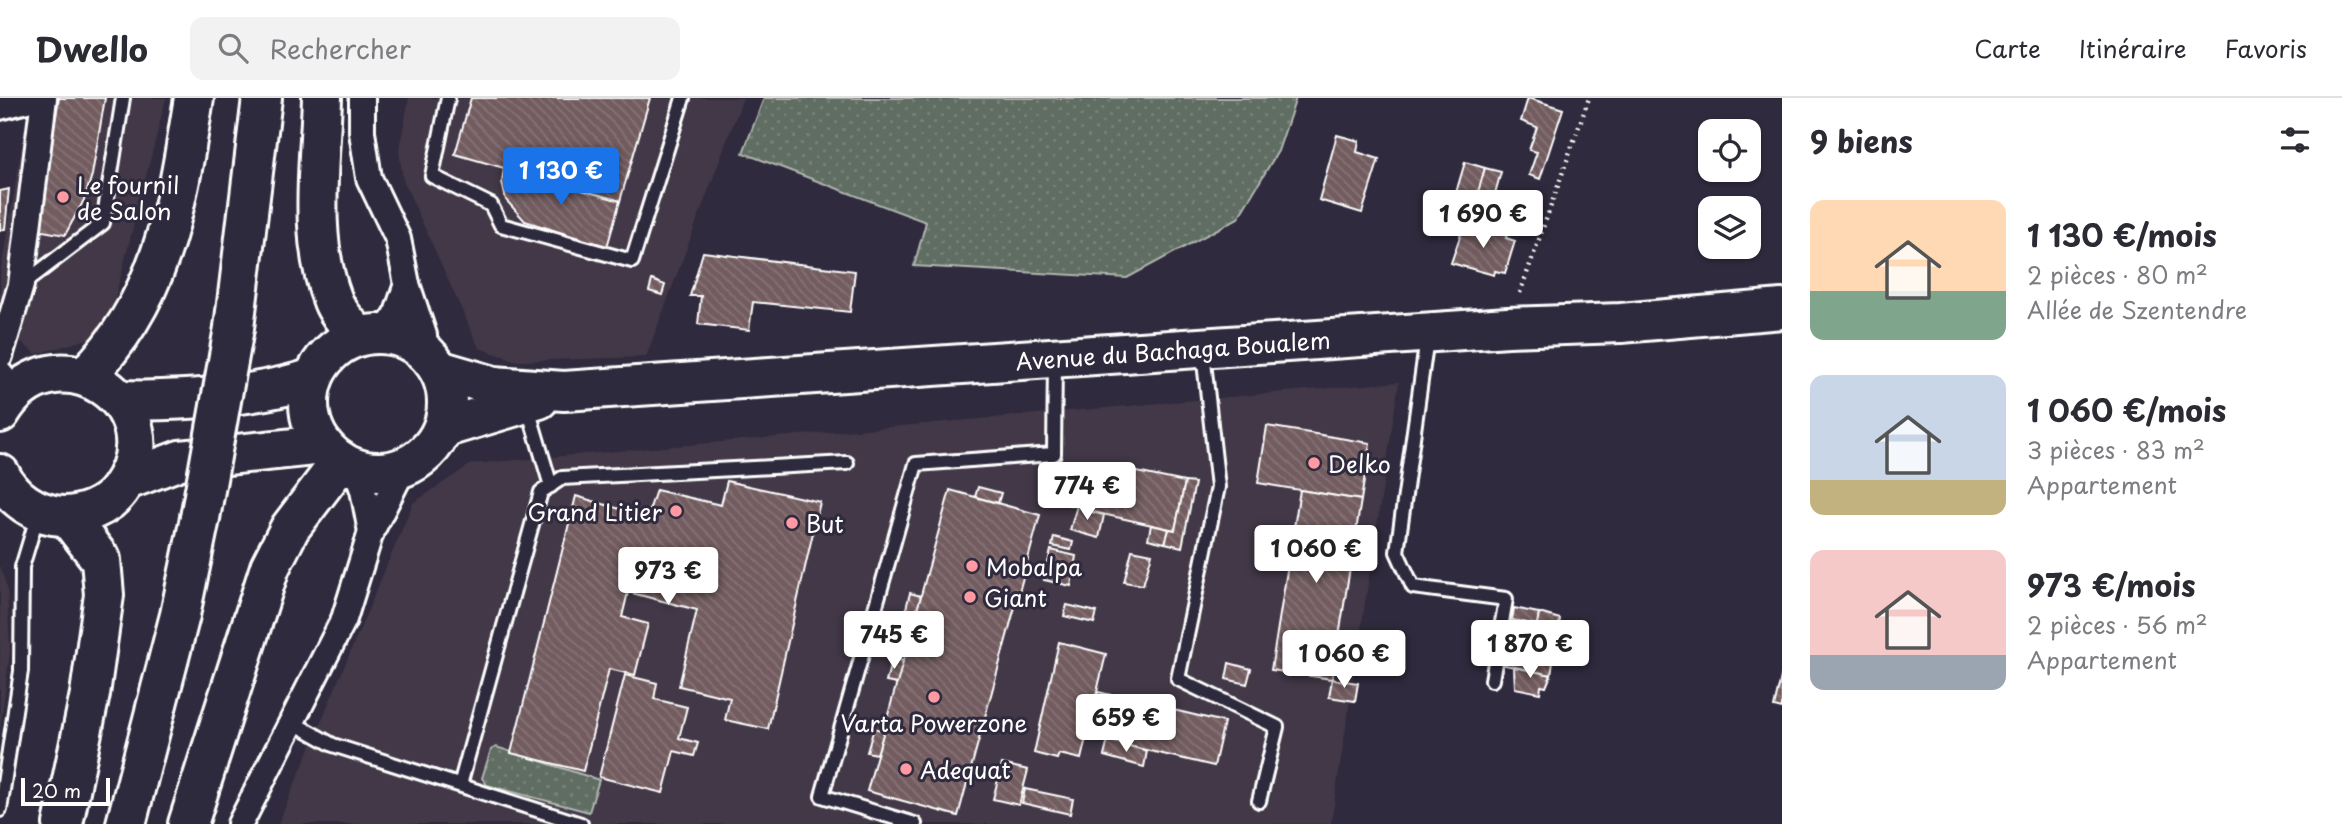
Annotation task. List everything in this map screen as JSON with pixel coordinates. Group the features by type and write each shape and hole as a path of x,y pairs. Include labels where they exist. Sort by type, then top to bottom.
{"main road":[{"path":"85,376 121,337 152,279 166,244 194,98"},
{"path":"126,824 180,615 200,518 234,328 262,98"},
{"path":"322,98 318,222 322,264 334,304 370,335"},
{"name":"Avenue du Bachaga Boualem","path":"564,391 1508,327 1621,323 1782,309"},
{"path":"340,458 309,410 313,378 324,360 339,345 370,335 405,339 432,361 494,386 564,391"},
{"path":"127,480 180,460 340,458 380,472 404,467 427,451 443,428 447,408 446,389 432,361"},
{"path":"5,393 48,375 67,373 85,376 104,386 120,400 131,419 135,439 134,460 127,480 116,495 102,506 53,514"},
{"path":"120,400 168,400 287,387 313,378"},
{"path":"443,428 564,391"},
{"path":"188,824 270,567 290,528 340,458"},
{"path":"2,480 20,500 53,514 101,560 104,579 90,694 64,824"}],"street":[{"path":"0,107 35,98"},
{"path":"0,356 21,285 44,98"},
{"path":"362,98 362,132 369,178 398,239 407,284 432,361"},
{"path":"370,335 396,316 407,284"},
{"path":"340,458 363,490 371,532"},
{"path":"240,824 344,619 371,532 404,467"}],"lane":[{"path":"21,285 103,223 123,98"},
{"path":"448,98 432,176 491,205 501,225 632,261 683,98"},
{"path":"1428,333 1397,552 1413,587 1506,599 1492,680"},
{"path":"1202,348 1218,487 1178,680 1277,727 1259,801"},
{"path":"915,824 822,796 916,464 1054,454 1055,359"},
{"path":"526,402 551,486"},
{"path":"460,785 541,492 562,478 847,463"},
{"path":"1,802 20,671 22,567 53,514"},
{"path":"292,722 334,745 581,824"}],"path":[{"path":"1508,327 1589,98"}],"shaded area":[{"path":"30,98 166,98 106,334 36,354 0,325 0,275"},
{"path":"409,98 743,98 646,357 517,361 479,348 403,180 399,150"},
{"path":"1399,382 1331,824 278,824 413,503 471,464"},
{"path":"0,565 7,588 10,651 0,731"}],"green space":[{"path":"764,98 1296,98 1278,151 1238,218 1127,278 914,266 926,222 743,153"},
{"path":"496,747 599,780 589,812 487,785 482,778 491,750"}],"building":[{"path":"59,98 105,98 92,175 84,200 65,235 37,230"},
{"path":"471,98 650,98 620,201 455,154"},
{"path":"1528,98 1563,109 1540,179 1529,175 1537,152 1529,150 1537,127 1521,121"},
{"path":"1337,135 1359,141 1357,152 1379,159 1362,213 1319,200"},
{"path":"1465,162 1485,168 1475,203 1455,196"},
{"path":"504,168 620,201 607,247 525,221 506,200 502,182"},
{"path":"1485,168 1501,172 1491,208 1475,203"},
{"path":"9,189 5,229 0,230 0,191"},
{"path":"1465,222 1507,234 1506,238 1515,241 1505,273 1495,271 1494,275 1451,263"},
{"path":"703,252 855,271 850,312 753,302 749,330 698,324 701,296 690,296"},
{"path":"652,280 665,285 662,295 649,291"},
{"path":"1267,426 1370,443 1361,500 1258,483"},
{"path":"1093,463 1185,482 1175,530 1084,510"},
{"path":"727,481 820,502 768,729 725,720 730,698 679,686 697,610 628,592 622,617 648,624 635,675 609,669 583,771 511,753 576,496 647,517 656,490 721,505"},
{"path":"1185,482 1195,483 1182,547 1165,543 1169,529 1175,530"},
{"path":"978,487 1001,493 998,503 975,497"},
{"path":"950,490 1040,515 958,816 867,791"},
{"path":"1064,490 1078,492 1076,506 1061,503"},
{"path":"1300,490 1361,500 1332,679 1271,670"},
{"path":"1078,502 1085,504 1084,510 1104,515 1099,538 1070,530"},
{"path":"1151,525 1169,529 1165,543 1148,539"},
{"path":"1054,537 1073,542 1071,550 1052,546"},
{"path":"1051,550 1076,556 1071,586 1044,580"},
{"path":"1132,550 1152,554 1143,585 1124,582"},
{"path":"910,593 921,596 914,619 904,616"},
{"path":"1067,605 1097,612 1094,623 1064,616"},
{"path":"1514,608 1539,613 1537,625 1512,620"},
{"path":"1539,613 1560,619 1551,675 1505,665 1512,620 1537,625"},
{"path":"1059,642 1106,654 1081,759 1059,754 1057,759 1034,753"},
{"path":"892,658 903,661 897,684 886,682"},
{"path":"1229,663 1251,669 1247,684 1226,679"},
{"path":"1514,667 1551,675 1546,687 1541,686 1540,693 1515,688"},
{"path":"1782,673 1782,709 1774,707"},
{"path":"625,675 657,683 654,699 687,707 679,738 698,743 694,756 674,751 663,793 599,777"},
{"path":"1332,679 1358,683 1355,701 1329,697"},
{"path":"1098,692 1224,722 1214,766 1086,736"},
{"path":"874,728 884,731 877,754 867,752"},
{"path":"1108,740 1147,751 1144,767 1104,756"},
{"path":"1002,764 1028,770 1019,805 993,799"},
{"path":"1025,789 1073,799 1070,814 1022,803"}],"place":[{"name":"Le fournil de Salon","path":"63,197"},
{"name":"Delko","path":"1314,463"},
{"name":"Grand Litier","path":"676,511"},
{"name":"But","path":"792,523"},
{"name":"Mobalpa","path":"972,566"},
{"name":"Giant","path":"970,597"},
{"name":"Varta Powerzone","path":"934,697"},
{"name":"Adequat","path":"906,769"}]}
